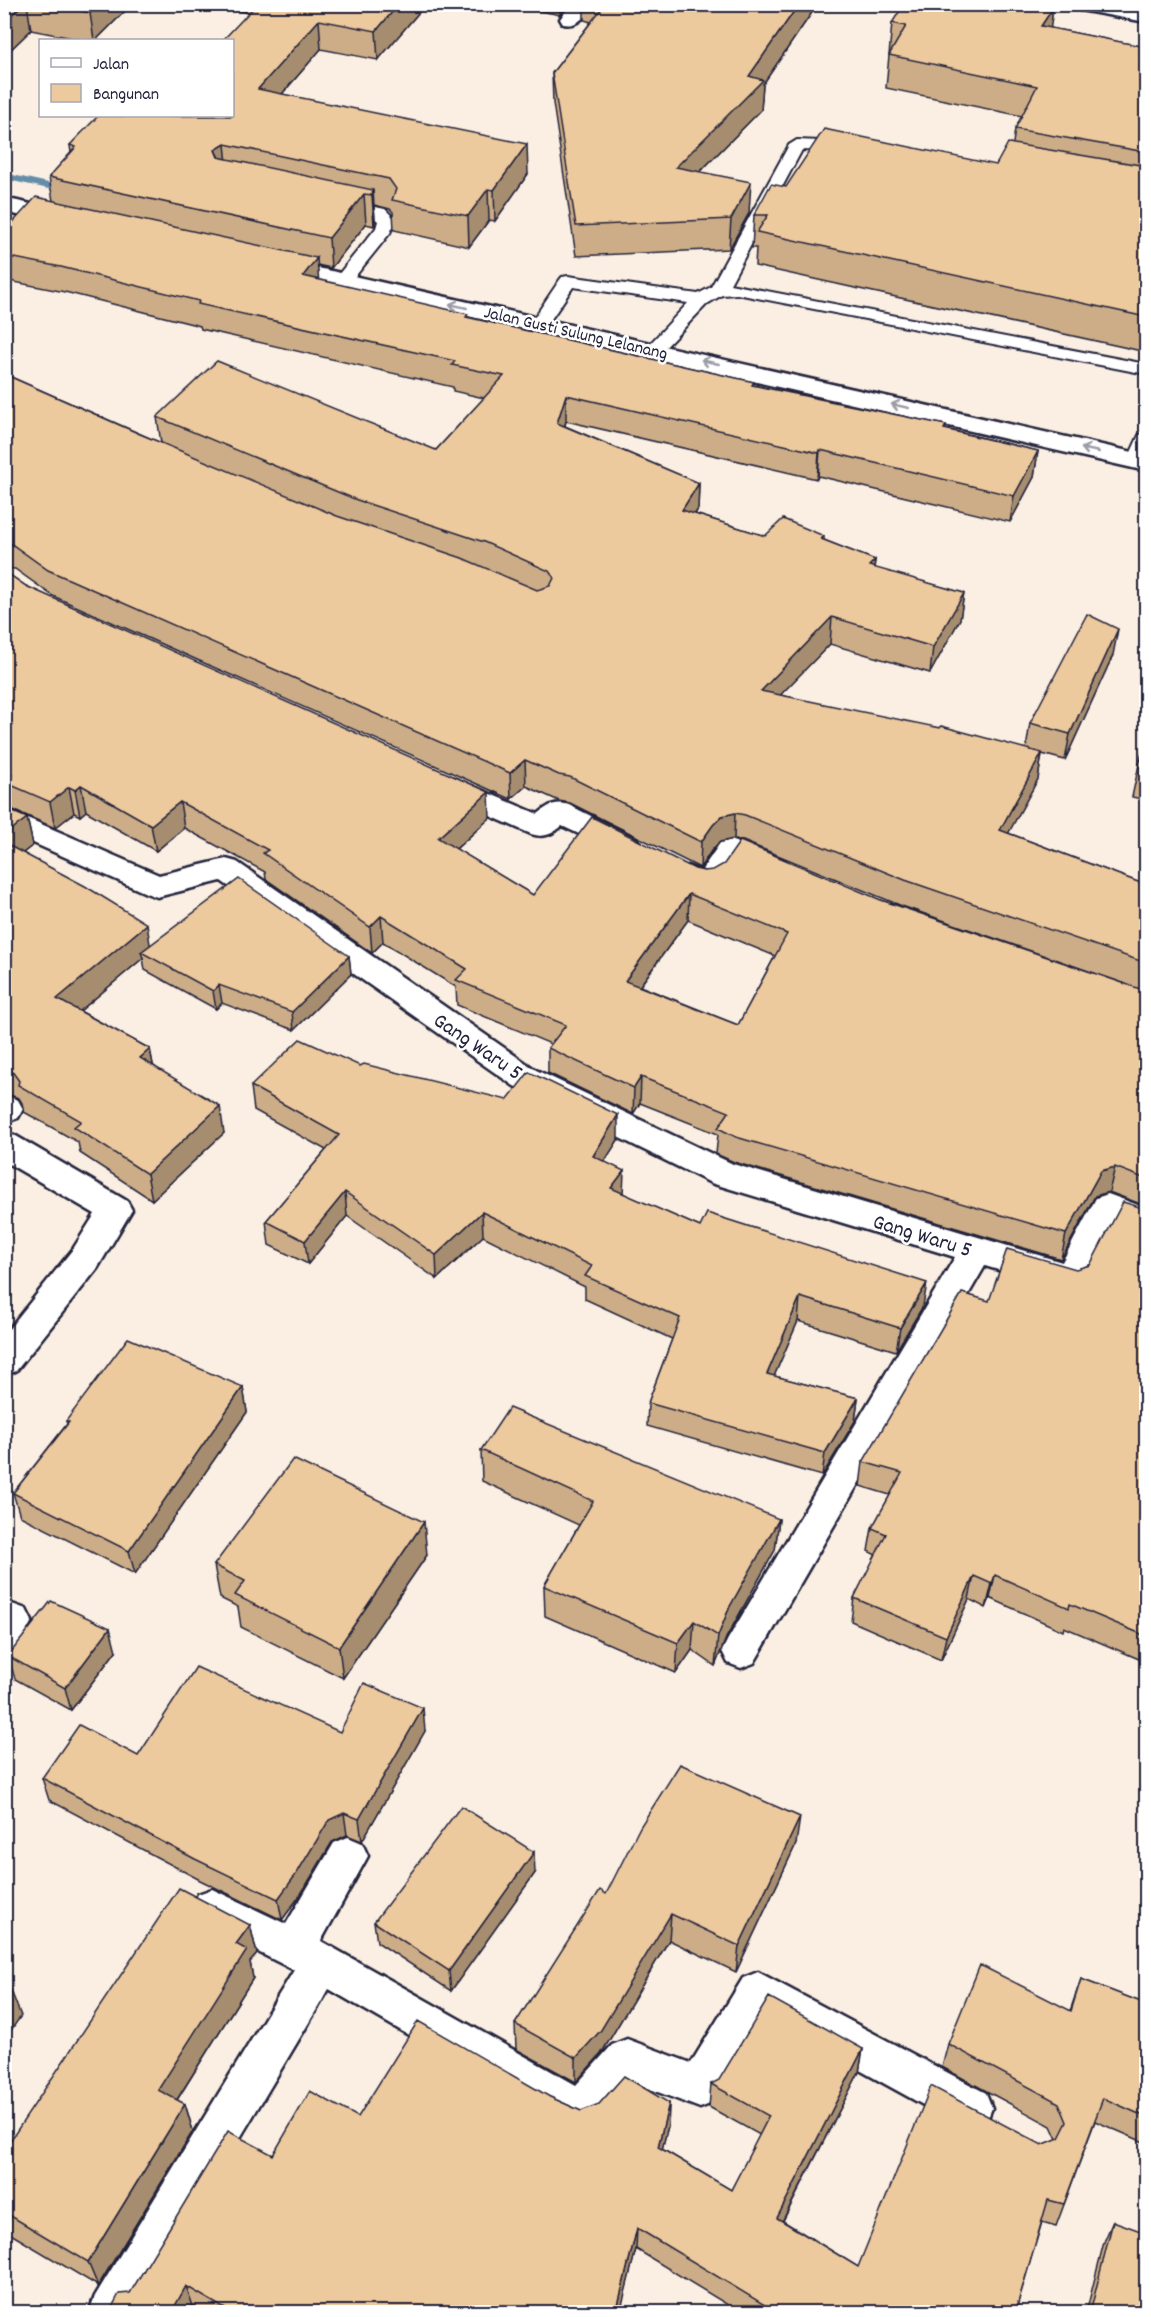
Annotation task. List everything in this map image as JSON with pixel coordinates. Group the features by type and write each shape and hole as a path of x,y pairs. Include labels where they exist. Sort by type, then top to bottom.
{"street":[{"path":"1080,4 1146,16"},
{"path":"4,205 27,219 92,224"},
{"name":"Jalan Gusti Sulung Lelanang","path":"251,260 654,350 1143,454"},
{"path":"422,774 541,827 559,812 706,886 731,850 795,876"},
{"name":"Gang Waru 5","path":"4,818 158,886 226,869 525,1078 723,1174 1071,1278 1108,1207 1146,1221"},
{"path":"4,1145 116,1210 85,1259 4,1361"},
{"path":"741,1651 977,1250"},
{"path":"4,1617 13,1621 4,1635"},
{"path":"111,2313 308,1956 348,1856"},
{"path":"186,1895 308,1956 582,2110 627,2060 700,2087 758,1992 1004,2126"}],"lane":[{"path":"654,350 701,300 717,290 797,145 865,147"},
{"path":"321,201 379,213 387,220 384,229 343,280"},
{"path":"539,324 568,281 701,300"},
{"path":"717,290 737,289 1146,369"}],"building":[{"path":"4,4 23,4 4,22"},
{"path":"45,4 99,4 90,13"},
{"path":"257,4 399,4 376,31 319,20 258,89 527,144 494,190 488,189 468,216 392,200 396,189 389,179 225,144 215,150 218,157 373,190 372,195 364,194 329,238 49,177 76,147 70,145 97,117 234,117 234,39 224,39"},
{"path":"605,4 799,4 749,76 763,80 676,167 751,182 731,219 576,226 552,73"},
{"path":"904,4 1036,4 1053,8 1041,26 1146,47 1146,152 1015,129 1037,86 889,55 906,26 892,23"},
{"path":"824,129 996,165 1008,143 1146,166 1146,317 757,232 768,215 754,215 771,184 786,187"},
{"path":"36,197 317,258 303,276 468,314 466,317 754,382 752,385 946,425 944,429 1038,451 1014,496 820,450 819,453 566,395 557,423 699,483 682,510 765,536 783,519 824,536 821,539 875,560 869,566 964,593 933,647 832,617 761,691 940,728 941,726 1042,753 1000,830 1146,885 1146,963 905,880 745,815 735,813 722,816 701,842 570,777 559,775 525,760 510,773 48,570 10,543 4,542 4,374 140,434 337,516 462,558 537,590 550,586 554,578 549,571 484,542 357,500 157,417 217,361 436,450 504,376 452,365 455,361 198,304 199,301 61,267 4,256 4,232"},
{"path":"4,571 26,586 489,792 438,838 533,895 592,817 695,869 704,871 713,870 724,864 740,841 881,900 1146,991 1146,1179 1115,1167 1101,1171 1066,1234 736,1137 718,1128 729,1112 641,1077 634,1088 548,1048 566,1025 456,980 467,969 381,916 370,927 263,853 268,850 180,802 151,825 81,785 75,790 69,787 50,802 4,782 12,775 4,771","holes":["689,894 787,934 738,1025 625,981"]},
{"path":"1087,614 1118,629 1070,734 1030,723"},
{"path":"1146,742 1146,762 1140,760"},
{"path":"4,808 27,818 4,835"},
{"path":"4,843 85,886 147,924 57,999 150,1049 140,1058 220,1106 147,1174 74,1127 81,1121 18,1085 19,1081 12,1071 4,1068"},
{"path":"239,879 349,956 292,1012 219,985 213,991 141,952"},
{"path":"300,1039 360,1066 364,1064 507,1100 529,1072 618,1115 593,1156 624,1171 611,1188 700,1227 707,1213 927,1283 900,1328 800,1297 767,1374 858,1398 825,1453 648,1403 680,1318 585,1276 592,1266 482,1212 436,1255 345,1192 305,1241 266,1221 339,1135 251,1086"},
{"path":"1123,1202 1146,1209 1146,1636 1070,1604 1069,1608 995,1575 992,1584 974,1576 946,1637 854,1598 886,1534 872,1528 902,1473 863,1462 962,1293 989,1301 1007,1249 1076,1269 1090,1265"},
{"path":"128,1338 243,1387 129,1551 13,1493 69,1422 66,1421"},
{"path":"509,1408 779,1519 729,1608 718,1636 694,1621 678,1643 544,1586 593,1501 481,1450"},
{"path":"293,1459 424,1522 339,1647 235,1595 245,1581 214,1565"},
{"path":"51,1601 110,1628 65,1688 8,1656"},
{"path":"196,1667 340,1732 364,1683 423,1708 359,1819 344,1813 329,1820 297,1873 278,1899 195,1859 42,1778 79,1725 138,1756"},
{"path":"680,1764 800,1817 739,1946 671,1914 601,2030 576,2058 515,2024 600,1890 606,1894 640,1827"},
{"path":"461,1806 534,1852 449,1971 374,1922"},
{"path":"179,1888 250,1925 236,1944 247,1950 158,2090 185,2104 88,2262 4,2212 4,2150"},
{"path":"980,1965 1071,2011 1081,1979 1146,2004 1146,2117 1103,2098 1064,2204 1048,2200 1015,2313 778,2313 637,2228 617,2309 623,2313 232,2313 186,2286 171,2313 109,2313 119,2294 130,2293 228,2131 273,2155 310,2091 358,2117 418,2021 550,2097 581,2111 599,2104 624,2076 669,2103 658,2147 731,2190 769,2116 711,2084 719,2080 769,1997 863,2049 777,2218 858,2267 931,2086 1042,2145 1059,2138 1067,2122 1059,2103 948,2044"},
{"path":"4,1985 10,1988 4,1996"},
{"path":"1113,2221 1146,2233 1146,2313 1090,2313"}],"waterway":[{"path":"4,176 71,191"}]}
